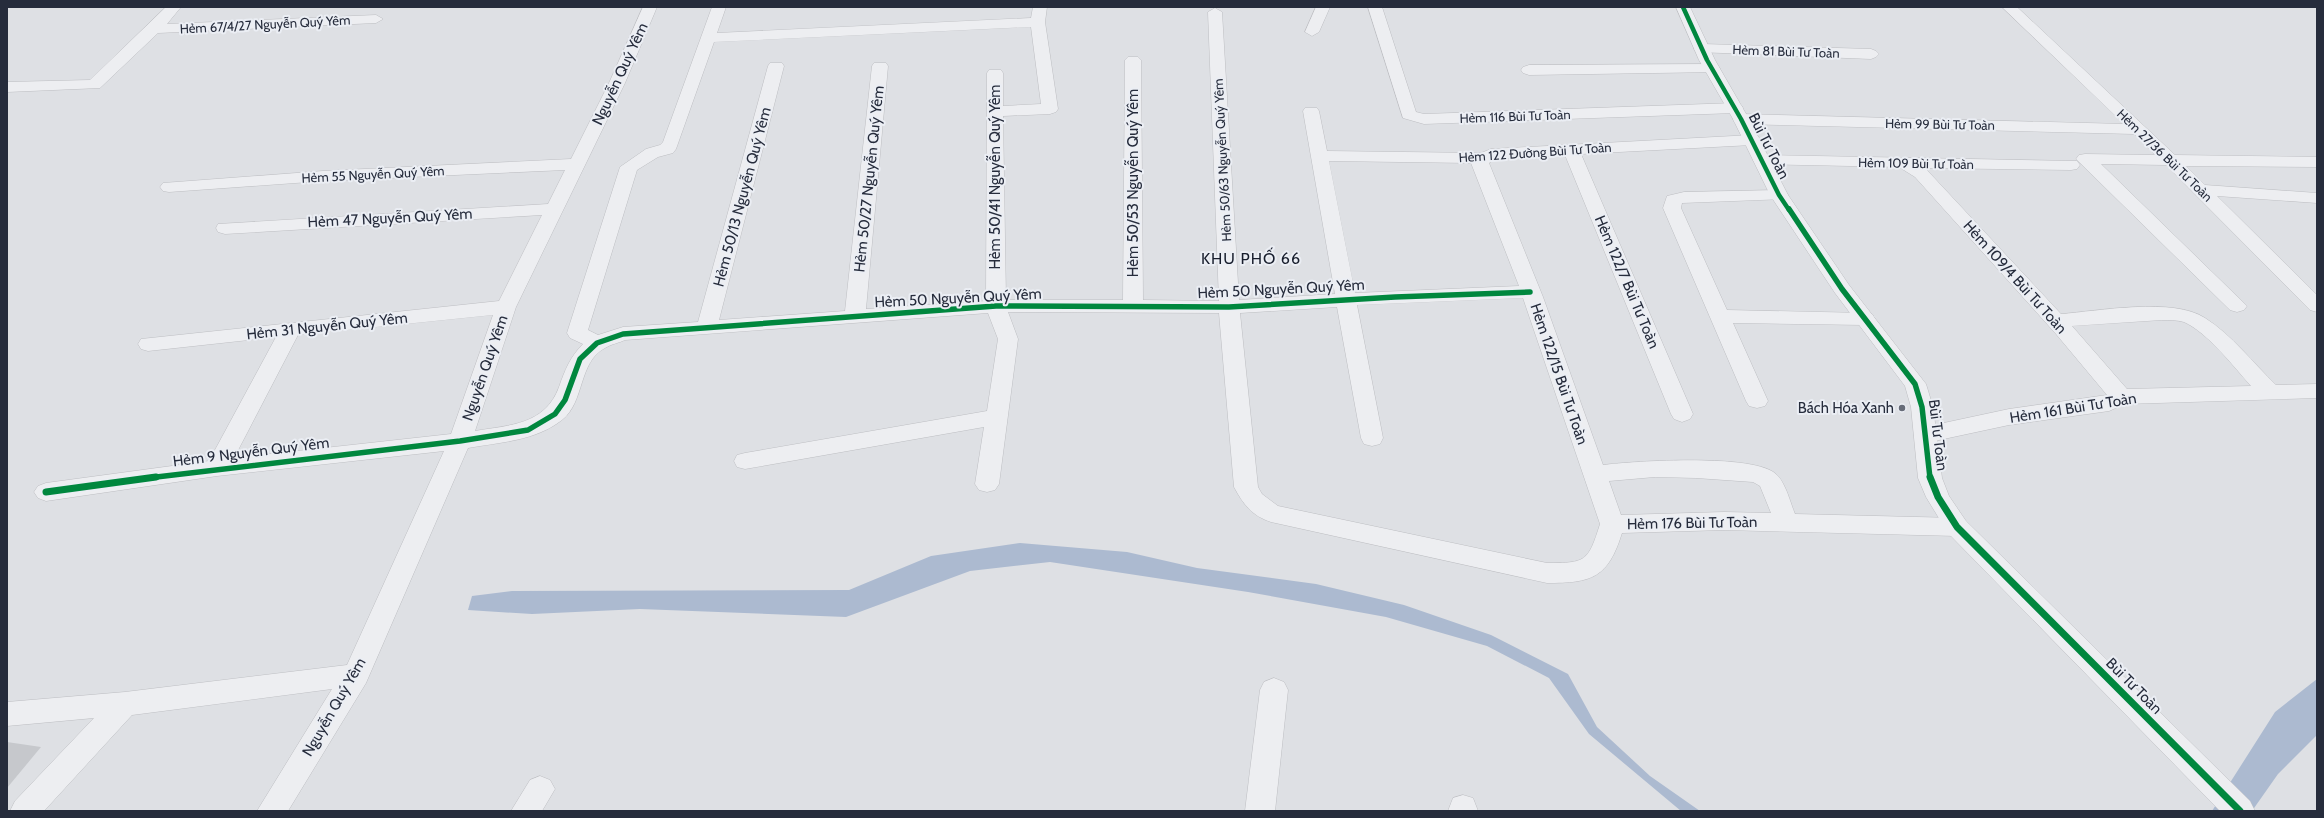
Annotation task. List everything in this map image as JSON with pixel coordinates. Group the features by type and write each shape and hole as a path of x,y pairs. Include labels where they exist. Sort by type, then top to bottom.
{"street":[{"path":"7,87 94,85 154,29 174,7"},
{"name":"Nguyễn Quý Yêm","path":"272,811 356,675 460,441 506,307 617,83 650,7"},
{"path":"597,343 576,333 629,167 652,153 666,149 671,142 719,7"},
{"path":"1312,32 1323,7"},
{"name":"Hẻm 116 Bùi Tư Toàn","path":"1375,7 1410,115 1424,119 1738,114"},
{"name":"Bùi Tư Toàn","path":"1683,7 1712,69 1752,140 1779,195 1825,264 1915,384 1922,399 1925,415 1931,480 1941,503 1957,527 1977,550 2240,811"},
{"name":"Hẻm 27/36 Bùi Tư Toàn","path":"2009,7 2139,129 2317,306"},
{"name":"Hẻm 50/63 Nguyễn Quý Yêm","path":"1215,12 1229,307 1246,487 1253,500 1271,513 1413,543"},
{"path":"707,38 1039,14 1050,108 995,111"},
{"name":"Hẻm 67/4/27 Nguyễn Quý Yêm","path":"154,29 376,19"},
{"name":"Hẻm 81 Bùi Tư Toàn","path":"1702,49 1871,54"},
{"name":"Hẻm 50/53 Nguyễn Quý Yêm","path":"1133,60 1133,306"},
{"name":"Hẻm 50/13 Nguyễn Quý Yêm","path":"707,327 776,66"},
{"name":"Hẻm 50/27 Nguyễn Quý Yêm","path":"855,316 880,66"},
{"path":"1530,70 1712,69"},
{"name":"Hẻm 50/41 Nguyễn Quý Yêm","path":"987,484 1008,339 996,306 995,73"},
{"path":"1311,111 1345,300 1372,438"},
{"name":"Hẻm 99 Bùi Tư Toàn","path":"1738,114 2139,129"},
{"name":"Hẻm 122 Đường Bùi Tư Toàn","path":"1319,156 1484,158 1491,154 1752,140"},
{"name":"Hẻm 122/7 Bùi Tư Toàn","path":"1571,150 1682,414"},
{"name":"Hẻm 122/15 Bùi Tư Toàn","path":"1484,158 1480,163 1496,198 1612,524"},
{"path":"2237,306 2085,159 2317,162"},
{"name":"Hẻm 109 Bùi Tư Toàn","path":"1762,160 2071,165"},
{"name":"Hẻm 109/4 Bùi Tư Toàn","path":"1904,163 1921,174 2055,321 2121,397"},
{"name":"Hẻm 55 Nguyễn Quý Yêm","path":"169,187 323,176 578,164"},
{"path":"2201,190 2317,198"},
{"path":"1757,401 1672,208 1673,200 1684,197 1779,195"},
{"name":"Hẻm 47 Nguyễn Quý Yêm","path":"225,228 554,209"},
{"name":"Hẻm 50 Nguyễn Quý Yêm","path":"460,441 528,430 555,414 565,400 580,358 597,343 622,334 996,306 1229,307 1345,300 1530,292"},
{"name":"Hẻm 31 Nguyễn Quý Yêm","path":"148,344 506,307"},
{"path":"2055,321 2160,314 2189,318 2217,339 2270,392"},
{"path":"1719,316 1865,319"},
{"path":"217,468 290,330"},
{"name":"Hẻm 161 Bùi Tư Toàn","path":"1926,435 2009,417 2109,404 2121,397 2317,391"},
{"path":"745,461 997,417"},
{"name":"Hẻm 9 Nguyễn Quý Yêm","path":"46,492 217,468 460,441"},
{"path":"1594,475 1616,471 1659,469 1758,474 1769,481 1787,522"},
{"name":"Hẻm 176 Bùi Tư Toàn","path":"1413,543 1547,573 1576,574 1596,565 1605,546 1612,524 1724,521 1957,527"},
{"path":"7,714 126,704 356,675"},
{"path":"1260,811 1274,690"},
{"path":"25,811 126,704"}],"water":[{"path":"1020,543 1127,552 1197,568 1316,584 1404,605 1491,635 1568,674 1597,727 1650,776 1700,811 1681,811 1589,734 1549,678 1487,646 1386,617 1248,592 1050,562 970,571 846,617 640,609 532,614 468,610 472,596 512,591 849,590 931,556"},
{"path":"2317,679 2317,735 2278,774 2252,811 2212,811 2275,712"}],"building":[{"path":"7,742 41,747 7,788"}],"cycle path":[{"path":"1683,7 1707,60 1741,119 1779,195 1842,289 1915,384 1924,419 1930,478 1945,510 1957,527 2240,811"},
{"path":"46,492 217,468 460,441 528,430 555,414 565,400 580,359 597,343 623,334 996,306 1229,307 1395,297 1530,292"}],"place":[{"name":"Bách Hóa Xanh","path":"1902,408"}],"district":[{"name":"KHU PHỐ 66","path":"1251,258"}]}
